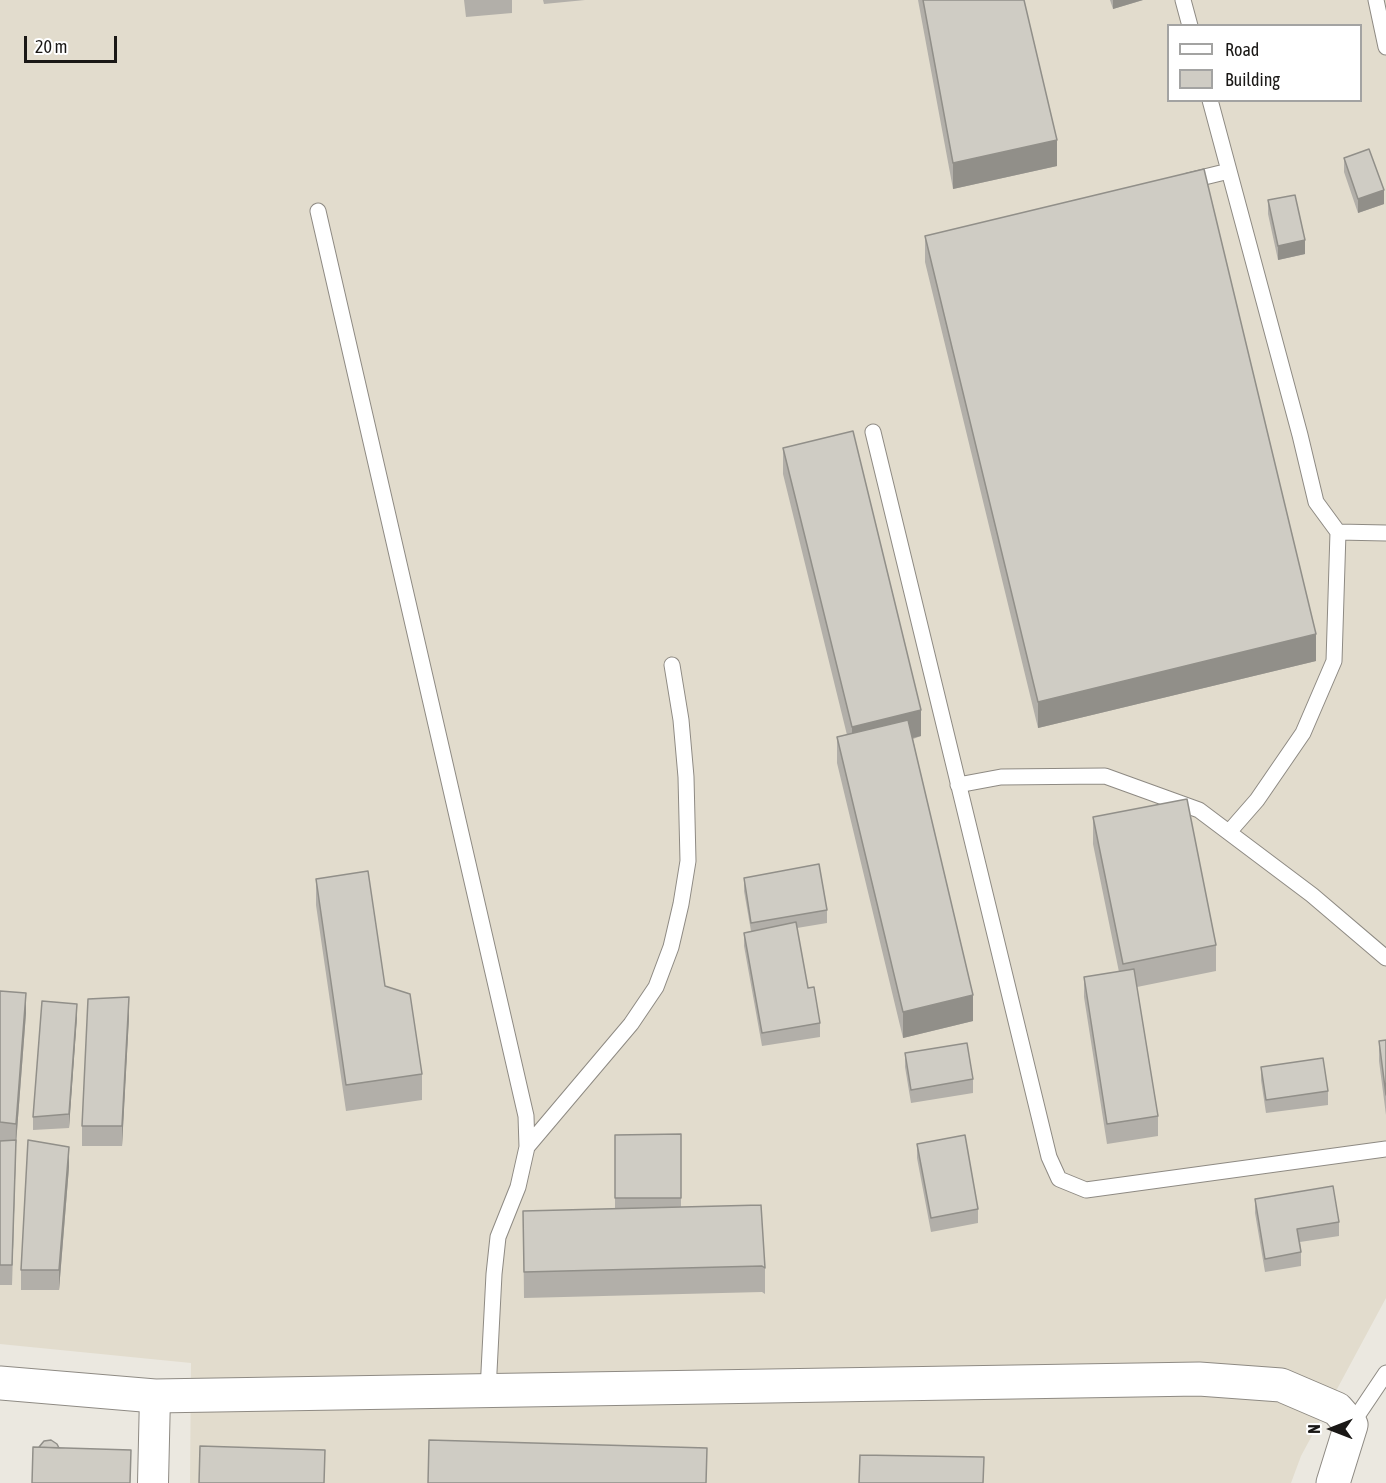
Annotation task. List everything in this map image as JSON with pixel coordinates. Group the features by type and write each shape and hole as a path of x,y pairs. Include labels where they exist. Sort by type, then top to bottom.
{"street":[{"path":"0,1383 155,1396 1199,1379 1281,1385 1337,1409 1351,1425 1333,1483"},
{"path":"153,1483 155,1396"}],"lane":[{"path":"1183,0 1189,24"},
{"path":"1376,0 1386,47"},
{"path":"1211,102 1316,501 1338,532 1334,661 1303,733 1257,800 1229,832"},
{"path":"1173,185 1229,171"},
{"path":"318,211 526,1116 527,1147 518,1187 498,1237 494,1274 489,1390"},
{"path":"873,432 1049,1157 1059,1179 1086,1190 1386,1149"},
{"path":"1338,532 1386,533"},
{"path":"527,1147 631,1024 656,987 671,947 688,861 686,777 681,720 672,665"},
{"path":"958,785 1001,777 1105,776 1199,810 1312,895 1386,958"},
{"path":"1351,1425 1386,1373"}],"shaded area":[{"path":"0,0 1386,0 1386,1298 1301,1456 1291,1483 190,1483 191,1363 0,1344"}],"building":[{"path":"923,0 1024,0 1057,140 953,163"},
{"path":"1369,149 1384,190 1358,199 1344,158"},
{"path":"1204,169 1316,634 1038,702 925,236"},
{"path":"1295,195 1305,240 1278,246 1268,200"},
{"path":"853,431 921,710 852,727 783,448"},
{"path":"908,720 973,995 903,1012 837,737"},
{"path":"1187,799 1216,945 1123,964 1093,817"},
{"path":"819,864 827,910 751,923 744,878"},
{"path":"368,871 385,986 410,994 422,1074 346,1085 316,879"},
{"path":"796,922 808,988 814,987 820,1023 762,1033 744,933"},
{"path":"1134,969 1158,1116 1107,1124 1084,977"},
{"path":"0,991 26,993 16,1124 0,1122"},
{"path":"129,997 122,1126 82,1126 88,999"},
{"path":"42,1001 77,1004 69,1114 33,1117"},
{"path":"1386,1040 1386,1095 1379,1041"},
{"path":"967,1043 973,1079 911,1090 905,1053"},
{"path":"1323,1058 1328,1091 1266,1100 1261,1067"},
{"path":"681,1134 681,1198 615,1198 615,1135"},
{"path":"965,1135 978,1209 931,1218 917,1144"},
{"path":"16,1140 12,1265 0,1265 0,1141"},
{"path":"28,1140 69,1147 59,1270 21,1270"},
{"path":"1333,1186 1339,1222 1297,1229 1301,1252 1265,1259 1255,1199"},
{"path":"761,1205 765,1268 762,1266 524,1272 523,1211"},
{"path":"51,1440 59,1448 39,1447 44,1441"},
{"path":"429,1440 707,1448 706,1483 428,1483"},
{"path":"200,1446 325,1450 324,1483 199,1483"},
{"path":"33,1447 131,1450 130,1483 32,1483"},
{"path":"860,1455 984,1457 983,1483 859,1483"}]}
